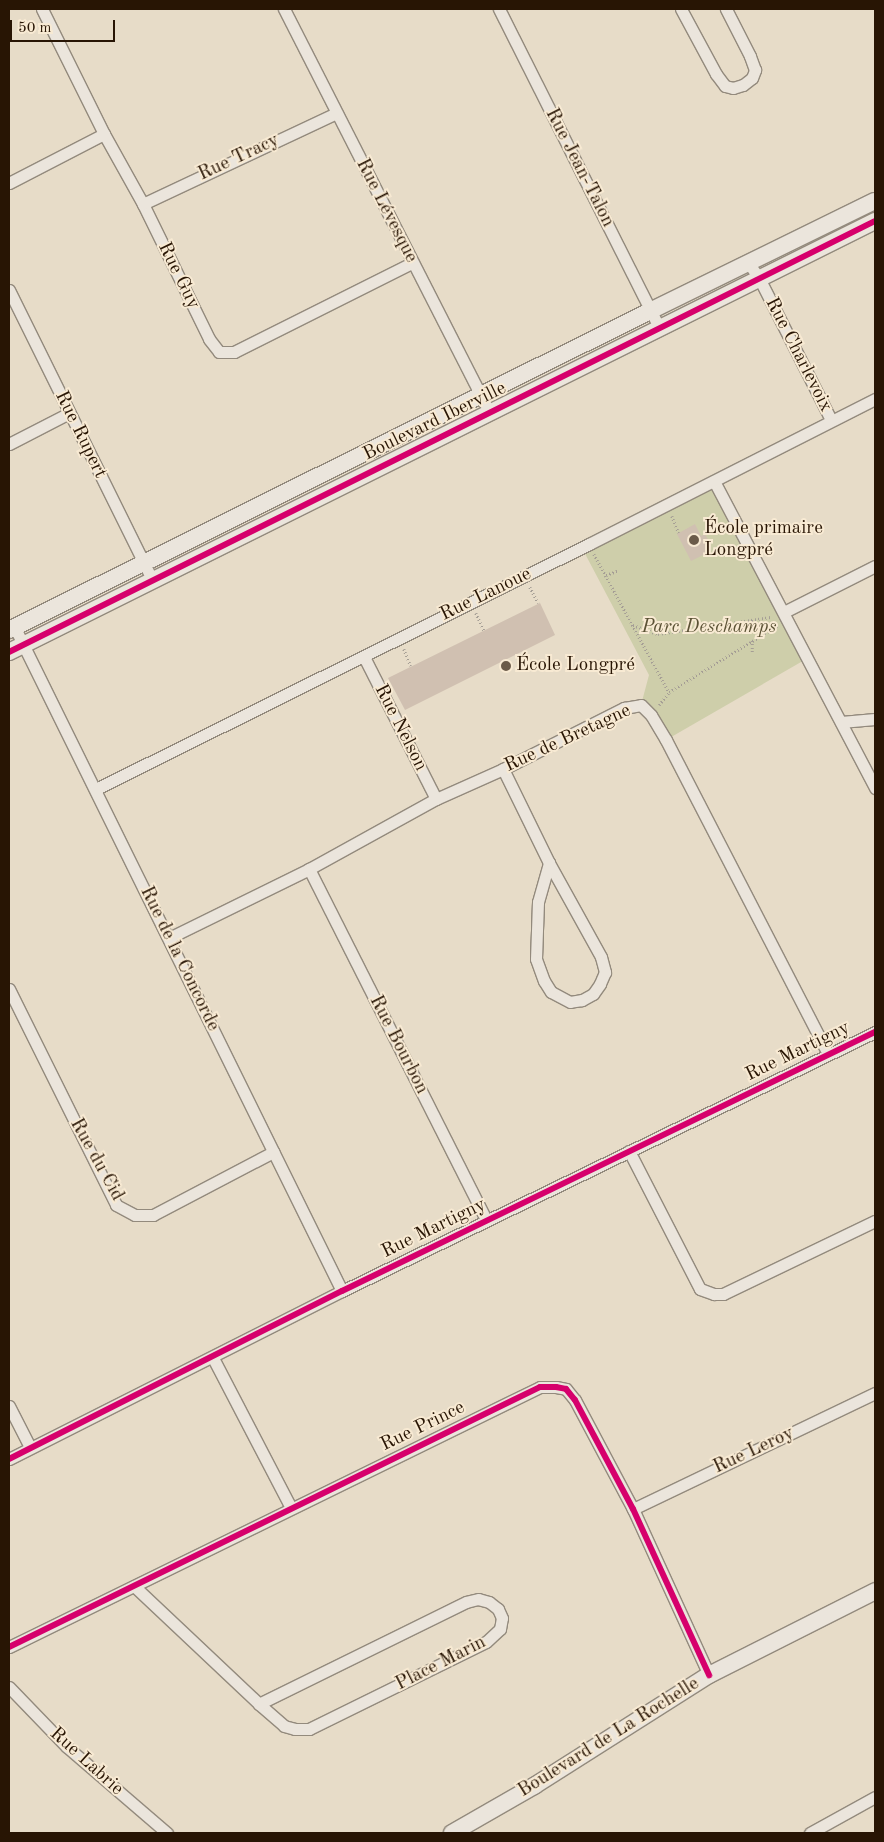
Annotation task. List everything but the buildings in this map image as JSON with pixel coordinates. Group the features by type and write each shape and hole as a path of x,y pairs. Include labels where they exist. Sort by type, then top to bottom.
{"street":[{"name":"Rue Guy","path":"42,9 104,134 143,204 209,339 219,352 234,352 412,263"},
{"name":"Rue Lévesque","path":"284,9 489,412"},
{"name":"Rue Jean-Talon","path":"499,9 659,327"},
{"path":"681,9 716,74 725,86 733,88 743,85 752,78 755,70 726,9"},
{"name":"Rue Tracy","path":"143,204 336,113"},
{"path":"9,182 104,134"},
{"name":"Boulevard Iberville","path":"16,649 148,572 480,397 875,201"},
{"name":"Boulevard Iberville","path":"12,629 148,572 489,412 875,220"},
{"name":"Rue Charlevoix","path":"749,264 759,278 831,420"},
{"name":"Rue Rupert","path":"9,290 148,572"},
{"name":"Rue Lanoue","path":"96,789 472,603 875,399"},
{"path":"9,444 69,413"},
{"path":"714,481 783,617 875,788"},
{"path":"783,617 875,566"},
{"name":"Rue de la Concorde","path":"12,629 16,649 96,789 342,1291"},
{"name":"Rue Nelson","path":"364,657 436,800"},
{"name":"Rue de Bretagne","path":"169,938 309,869 436,800 503,769 624,708 641,705 651,714 828,1054"},
{"path":"841,722 875,720"},
{"path":"503,769 549,863 601,957 605,972 593,994 582,1000 570,1002 551,992 544,981 536,959 538,902 549,863"},
{"name":"Rue Bourbon","path":"309,869 486,1220"},
{"name":"Rue du Cid","path":"9,989 116,1205 135,1215 153,1214 273,1152"},
{"name":"Rue Martigny","path":"9,1459 213,1358 342,1291 875,1032"},
{"path":"629,1151 700,1289 714,1294 723,1294 875,1221"},
{"path":"213,1358 291,1508"},
{"name":"Rue Prince","path":"9,1647 540,1387 566,1389 575,1400 633,1509 709,1675"},
{"name":"Rue Leroy","path":"633,1509 875,1394"},
{"path":"9,1406 30,1447"},
{"name":"Place Marin","path":"134,1586 259,1704 284,1726 295,1729 309,1729 486,1642 500,1629 502,1618 498,1609 489,1602 478,1599 466,1602 259,1704"},
{"name":"Boulevard de La Rochelle","path":"452,1833 534,1786 709,1675 875,1591"},
{"name":"Rue Labrie","path":"9,1687 67,1747 167,1833"},
{"path":"810,1833 875,1797"}],"path":[{"path":"668,504 679,533"},
{"path":"589,544 669,692"},
{"path":"606,575 617,571"},
{"path":"525,576 538,603"},
{"path":"472,603 484,630"},
{"path":"633,625 658,634 783,617"},
{"path":"651,714 669,692 752,640 783,617"},
{"path":"399,639 412,666"},
{"path":"752,640 752,652"}],"green space":[{"name":"Parc Deschamps","path":"714,481 808,658 666,740 641,705 649,675 582,548"}],"cycle path":[{"path":"9,652 875,221"},
{"path":"9,1459 342,1291 875,1032"},
{"path":"9,1647 540,1387 556,1387 566,1389 575,1400 633,1509 709,1675"}],"place":[{"name":"École primaire Longpré","path":"694,540"},
{"name":"École Longpré","path":"506,666"}]}
